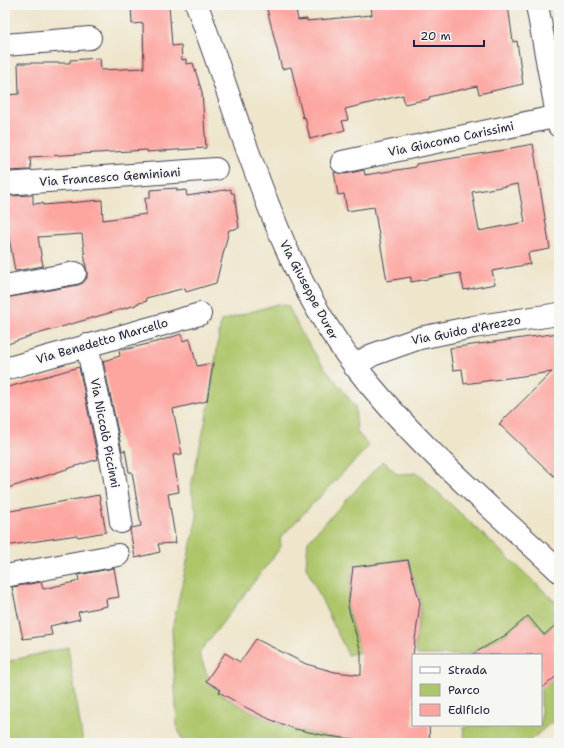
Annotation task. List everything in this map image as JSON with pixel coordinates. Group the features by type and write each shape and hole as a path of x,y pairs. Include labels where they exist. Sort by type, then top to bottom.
{"street":[{"name":"Via Giuseppe Durer","path":"197,5 276,226 304,286 334,337 354,366 421,442 559,570"},
{"path":"537,5 558,120"},
{"path":"5,45 90,38"},
{"name":"Via Giacomo Carissimi","path":"342,162 558,120"},
{"name":"Via Francesco Geminiani","path":"5,184 216,169"},
{"path":"5,286 75,273"},
{"name":"Via Benedetto Marcello","path":"5,369 200,314"},
{"name":"Via Guido d'Arezzo","path":"354,366 372,355 420,338 473,327 559,314"},
{"name":"Via Niccolò Piccinni","path":"87,345 114,473 121,522"},
{"path":"5,576 118,555"}],"green space":[{"path":"277,304 288,306 301,332 321,363 355,406 357,432 369,446 280,538 281,547 199,653 208,677 205,681 219,690 218,693 236,704 286,727 320,735 360,740 360,743 183,743 177,726 172,629 197,517 191,487 209,405 221,321"},
{"path":"383,461 397,474 417,473 559,605 559,628 555,624 545,634 528,615 505,635 469,654 417,654 415,648 421,603 408,559 353,567 347,607 360,652 348,655 306,567 308,541"},
{"path":"68,647 83,743 5,743 5,662"},
{"path":"559,676 559,716 527,743 468,743 465,739 463,728 470,726 542,726 542,687"}],"building":[{"path":"131,5 169,5 172,46 181,45 182,60 186,59 186,64 193,63 202,92 206,148 30,157 31,170 6,171 5,95 19,94 18,63 70,63 70,60 100,58 101,70 144,68 143,23 132,24"},
{"path":"266,5 295,5 298,20 307,19 307,21 372,15 371,5 508,5 513,42 517,41 523,84 479,94 477,86 429,97 430,99 404,104 403,95 345,109 348,120 342,121 345,130 310,139 305,117 303,118 291,67 282,69"},
{"path":"533,144 550,249 528,253 530,264 492,271 495,284 464,290 460,273 411,282 411,277 387,281 374,207 347,211 344,194 338,195 334,172 345,174 364,170 365,175 416,167 416,164","holes":["518,184 525,222 479,231 472,192"]},
{"path":"177,188 177,191 186,190 187,196 231,189 231,193 234,193 239,228 229,230 216,283 186,292 185,288 146,298 147,301 136,305 5,345 5,298 78,285 83,283 87,278 82,234 38,237 43,266 15,271 5,215 5,210 9,209 8,196 33,195 33,204 43,203 43,205 102,200 103,220 146,214 145,198 150,198 150,190"},
{"path":"559,333 559,481 499,424 552,372 464,384 462,369 453,370 450,348"},
{"path":"181,334 183,341 190,339 197,366 213,363 207,401 173,409 182,454 173,455 179,492 168,494 176,543 158,544 160,552 135,558 130,530 131,528 141,526 132,472 129,472 125,450 122,451 103,361 120,356 119,351"},
{"path":"79,367 98,459 5,489 5,388"},
{"path":"99,495 106,532 5,546 5,512"},
{"path":"408,560 420,603 412,654 412,726 429,726 430,743 360,743 360,740 327,736 295,729 269,719 245,707 219,692 221,690 206,681 225,653 240,662 256,639 306,664 335,672 361,675 361,652 348,607 353,567"},
{"path":"114,568 119,597 106,599 107,606 78,612 80,619 50,626 52,635 23,639 12,587 41,582 43,589 79,581 78,575"},
{"path":"528,616 544,635 559,622 559,674 542,688 542,654 473,654 506,635"}]}
